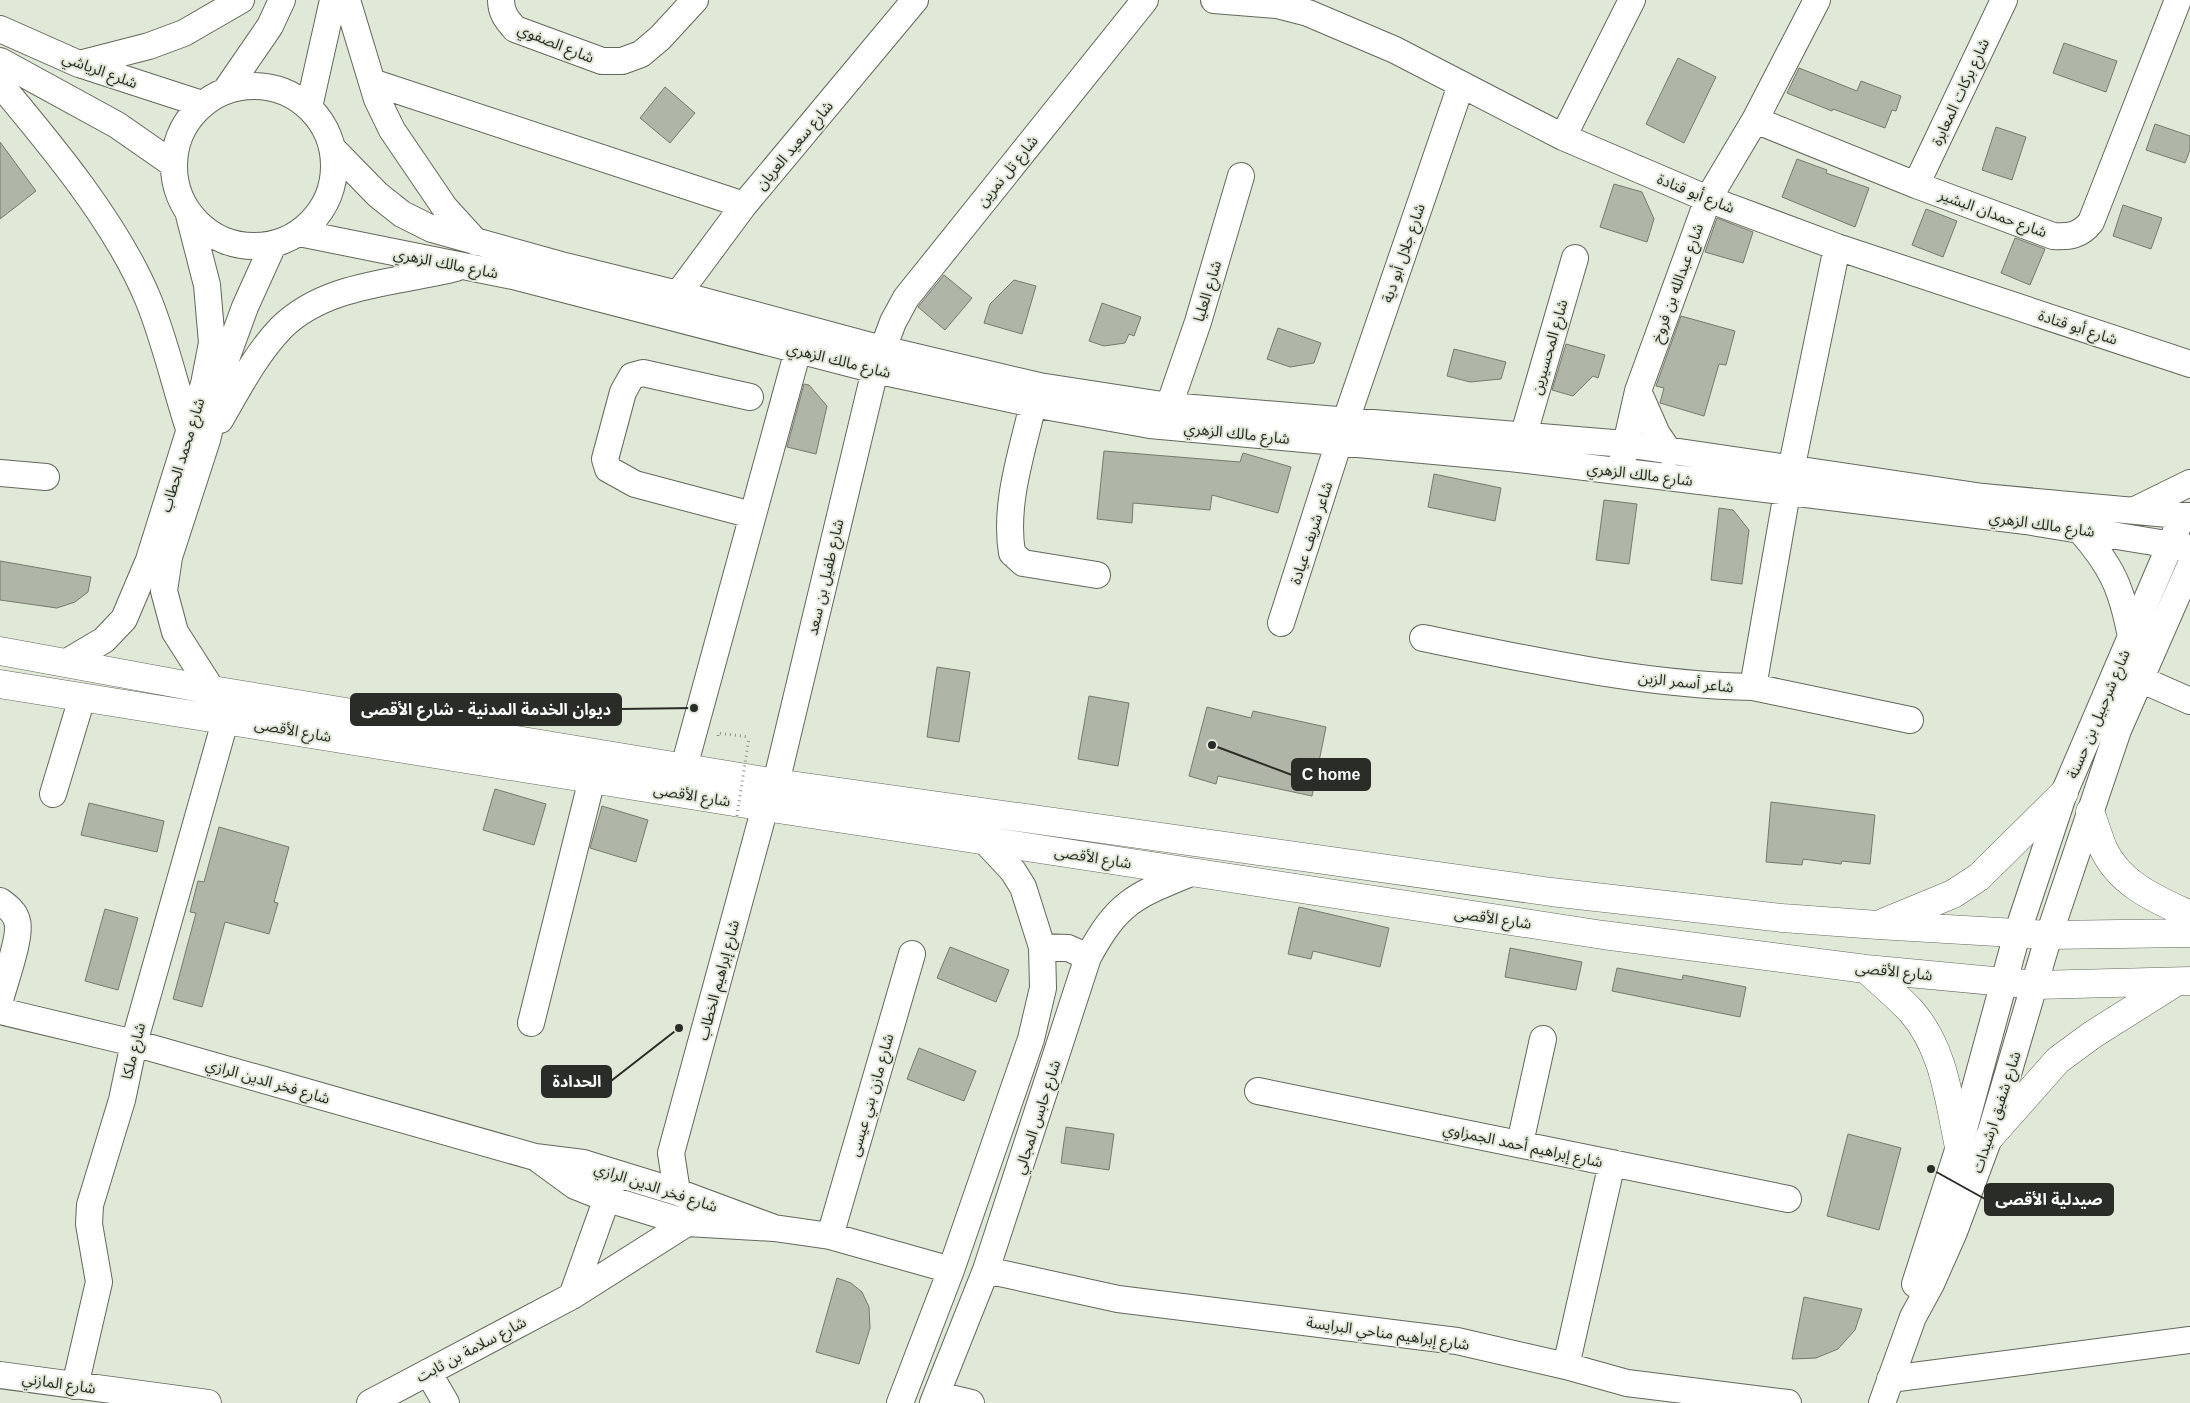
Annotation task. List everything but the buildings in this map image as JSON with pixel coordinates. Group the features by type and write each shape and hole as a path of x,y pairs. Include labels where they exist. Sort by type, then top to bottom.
{"main road":[{"name":"شارع الأقصى","path":"0,651 212,690 684,767 770,795 984,840 1191,873 1603,935 1866,969 2036,985 2183,981"},
{"name":"شارع الأقصى","path":"0,684 82,698 226,718 592,779 770,795 1551,892 1782,918 2017,934 2190,933"},
{"path":"1878,925 1954,894 1979,877 2064,793"},
{"path":"2090,812 2104,850 2128,881 2150,896 2190,915"},
{"path":"1866,969 1912,1012 1932,1045 1944,1074 1959,1147"},
{"path":"1990,1138 2058,1060 2092,1034 2183,981"}],"street":[{"path":"80,64 149,46 184,33 241,0"},
{"path":"226,90 270,26 282,0"},
{"path":"309,107 334,0"},
{"path":"347,0 377,99 392,130 418,172 444,208 477,242"},
{"name":"شارع الصفوي","path":"501,0 501,7 506,18 515,29 602,61 622,60 641,54 660,38 695,0"},
{"name":"شارع سعيد العريان","path":"678,294 744,205 915,0"},
{"name":"شارع تل نمرين","path":"879,360 906,298 1145,0"},
{"name":"شارع أبو قتادة","path":"1214,0 1279,2 1308,12 1395,50 1563,138 1708,200 1837,247 2190,364"},
{"path":"1563,138 1632,0"},
{"name":"شارع عبدالله بن فروخ","path":"1621,472 1625,444 1638,391 1708,200 1755,120 1817,0"},
{"name":"شارع بركات المعابرة","path":"1916,185 2004,0"},
{"name":"شارع حمدان البشير","path":"1755,120 1916,185 2053,236 2075,235 2085,230 2091,222 2178,0"},
{"name":"شلرع الرياشي","path":"0,29 80,64 202,104"},
{"path":"0,62 117,125 173,164"},
{"path":"372,82 744,205"},
{"name":"شارع جلال أبو دية","path":"1343,432 1461,85"},
{"path":"248,86 270,87 291,94 309,107 324,126 332,149 334,173 329,196 316,217 299,233 273,245 250,247 227,243 206,232 189,215 179,197 173,164 175,151 184,125 202,104 226,90 248,86"},
{"path":"4,98 97,208 128,258 148,299 198,435"},
{"name":"شارع مالك الزهري","path":"332,149 378,195 402,214 432,229 678,294 879,360 1032,404 1150,424 1523,437 1625,444 1789,481 2180,546"},
{"name":"شارع العليا","path":"1169,406 1198,322 1241,176"},
{"name":"شارع محمد الحطاب","path":"189,215 208,285 212,343 204,384 198,435 170,557 164,592 175,632 212,690"},
{"name":"شارع مالك الزهري","path":"299,233 513,276 798,350 879,360 1510,458 1621,472 1789,481 2135,510 2188,510"},
{"name":"شارع محمد الحطاب","path":"67,662 104,640 124,619 198,435 245,307 273,245"},
{"name":"شاعر أسمر الزبن","path":"1423,638 1573,668 1708,686 1753,687 1789,481 1837,247"},
{"name":"شارع المحسيرين","path":"1523,437 1575,258"},
{"path":"198,435 281,328 306,308 337,294 464,266"},
{"path":"684,767 798,350"},
{"name":"شارع طفيل بن سعد","path":"770,795 879,360"},
{"path":"750,397 643,373 632,376 623,392 605,460 608,469 635,484 752,515"},
{"path":"1638,391 1656,434 1670,453"},
{"path":"1032,404 1009,511 1008,532 1012,553 1024,563 1096,575"},
{"name":"شاعر شريف عيادة","path":"1282,623 1343,432"},
{"path":"0,474 46,478"},
{"path":"2135,510 2190,483"},
{"name":"شارع شرحبيل بن حسنة","path":"2003,982 2064,793 2130,637 2180,546 2188,510"},
{"path":"2079,529 2111,571 2121,592 2130,637"},
{"name":"شارع شرحبيل بن حسنة","path":"2049,935 2118,730 2190,566"},
{"path":"2140,679 2190,702"},
{"path":"1753,687 1910,720"},
{"path":"53,794 82,698"},
{"name":"شارع ملكا","path":"75,1386 99,1282 89,1224 90,1204 122,1100 134,1043 226,718"},
{"path":"531,1023 592,779"},
{"name":"شارع إبراهيم الخطاب","path":"643,1182 671,1153 770,795"},
{"name":"شارع حابس المجالي","path":"900,1403 951,1270 1031,1039 1043,988 1042,948 1023,887 1014,871 984,840"},
{"name":"شارع حابس المجالي","path":"935,1399 986,1270 1088,957 1111,919 1127,904 1144,893 1191,873"},
{"path":"0,900 10,908 18,921 18,934 0,1000"},
{"name":"شارع شفيق ارشيدات","path":"1886,1391 1913,1317 1931,1284 1954,1232 1990,1138 2049,935"},
{"path":"1042,948 1068,948 1088,957"},
{"name":"شارع مازن بني عيسى","path":"830,1236 912,954"},
{"name":"شارع شفيق ارشيدات","path":"1913,1317 1915,1280 1959,1147 2003,982"},
{"name":"شارع فخر الدين الرازي","path":"0,1011 134,1043 535,1157 583,1164 687,1195 774,1228"},
{"path":"1520,1143 1543,1039"},
{"name":"شارع إبراهيم أحمد الجمزاوي","path":"1258,1092 1520,1143 1788,1199"},
{"name":"شارع إبراهيم الخطاب","path":"671,1153 687,1195"},
{"name":"شارع فخر الدين الرازي","path":"535,1157 575,1186 606,1198 688,1223 774,1228 830,1236 951,1270"},
{"path":"1566,1366 1612,1163"},
{"path":"572,1296 616,1174"},
{"path":"687,1195 688,1223"},
{"name":"شارع سلامة بن ثابت","path":"370,1403 572,1296 688,1223"},
{"name":"شارع إبراهيم مناحي البرايسة","path":"986,1270 1118,1299 1457,1341 1566,1366 1627,1383 1788,1403"},
{"path":"1886,1391 2190,1340"},
{"path":"428,1372 446,1403"},
{"name":"شارع المازني","path":"0,1375 208,1403"},
{"path":"935,1399 972,1403"}],"path":[{"path":"718,733 749,737 737,816"}],"place":[{"name":"ديوان الخدمة المدنية - شارع الأقصى","path":"694,708"},
{"name":"C home","path":"1212,745"},
{"name":"الحدادة","path":"679,1028"},
{"name":"صيدلية الأقصى","path":"1931,1169"}]}
